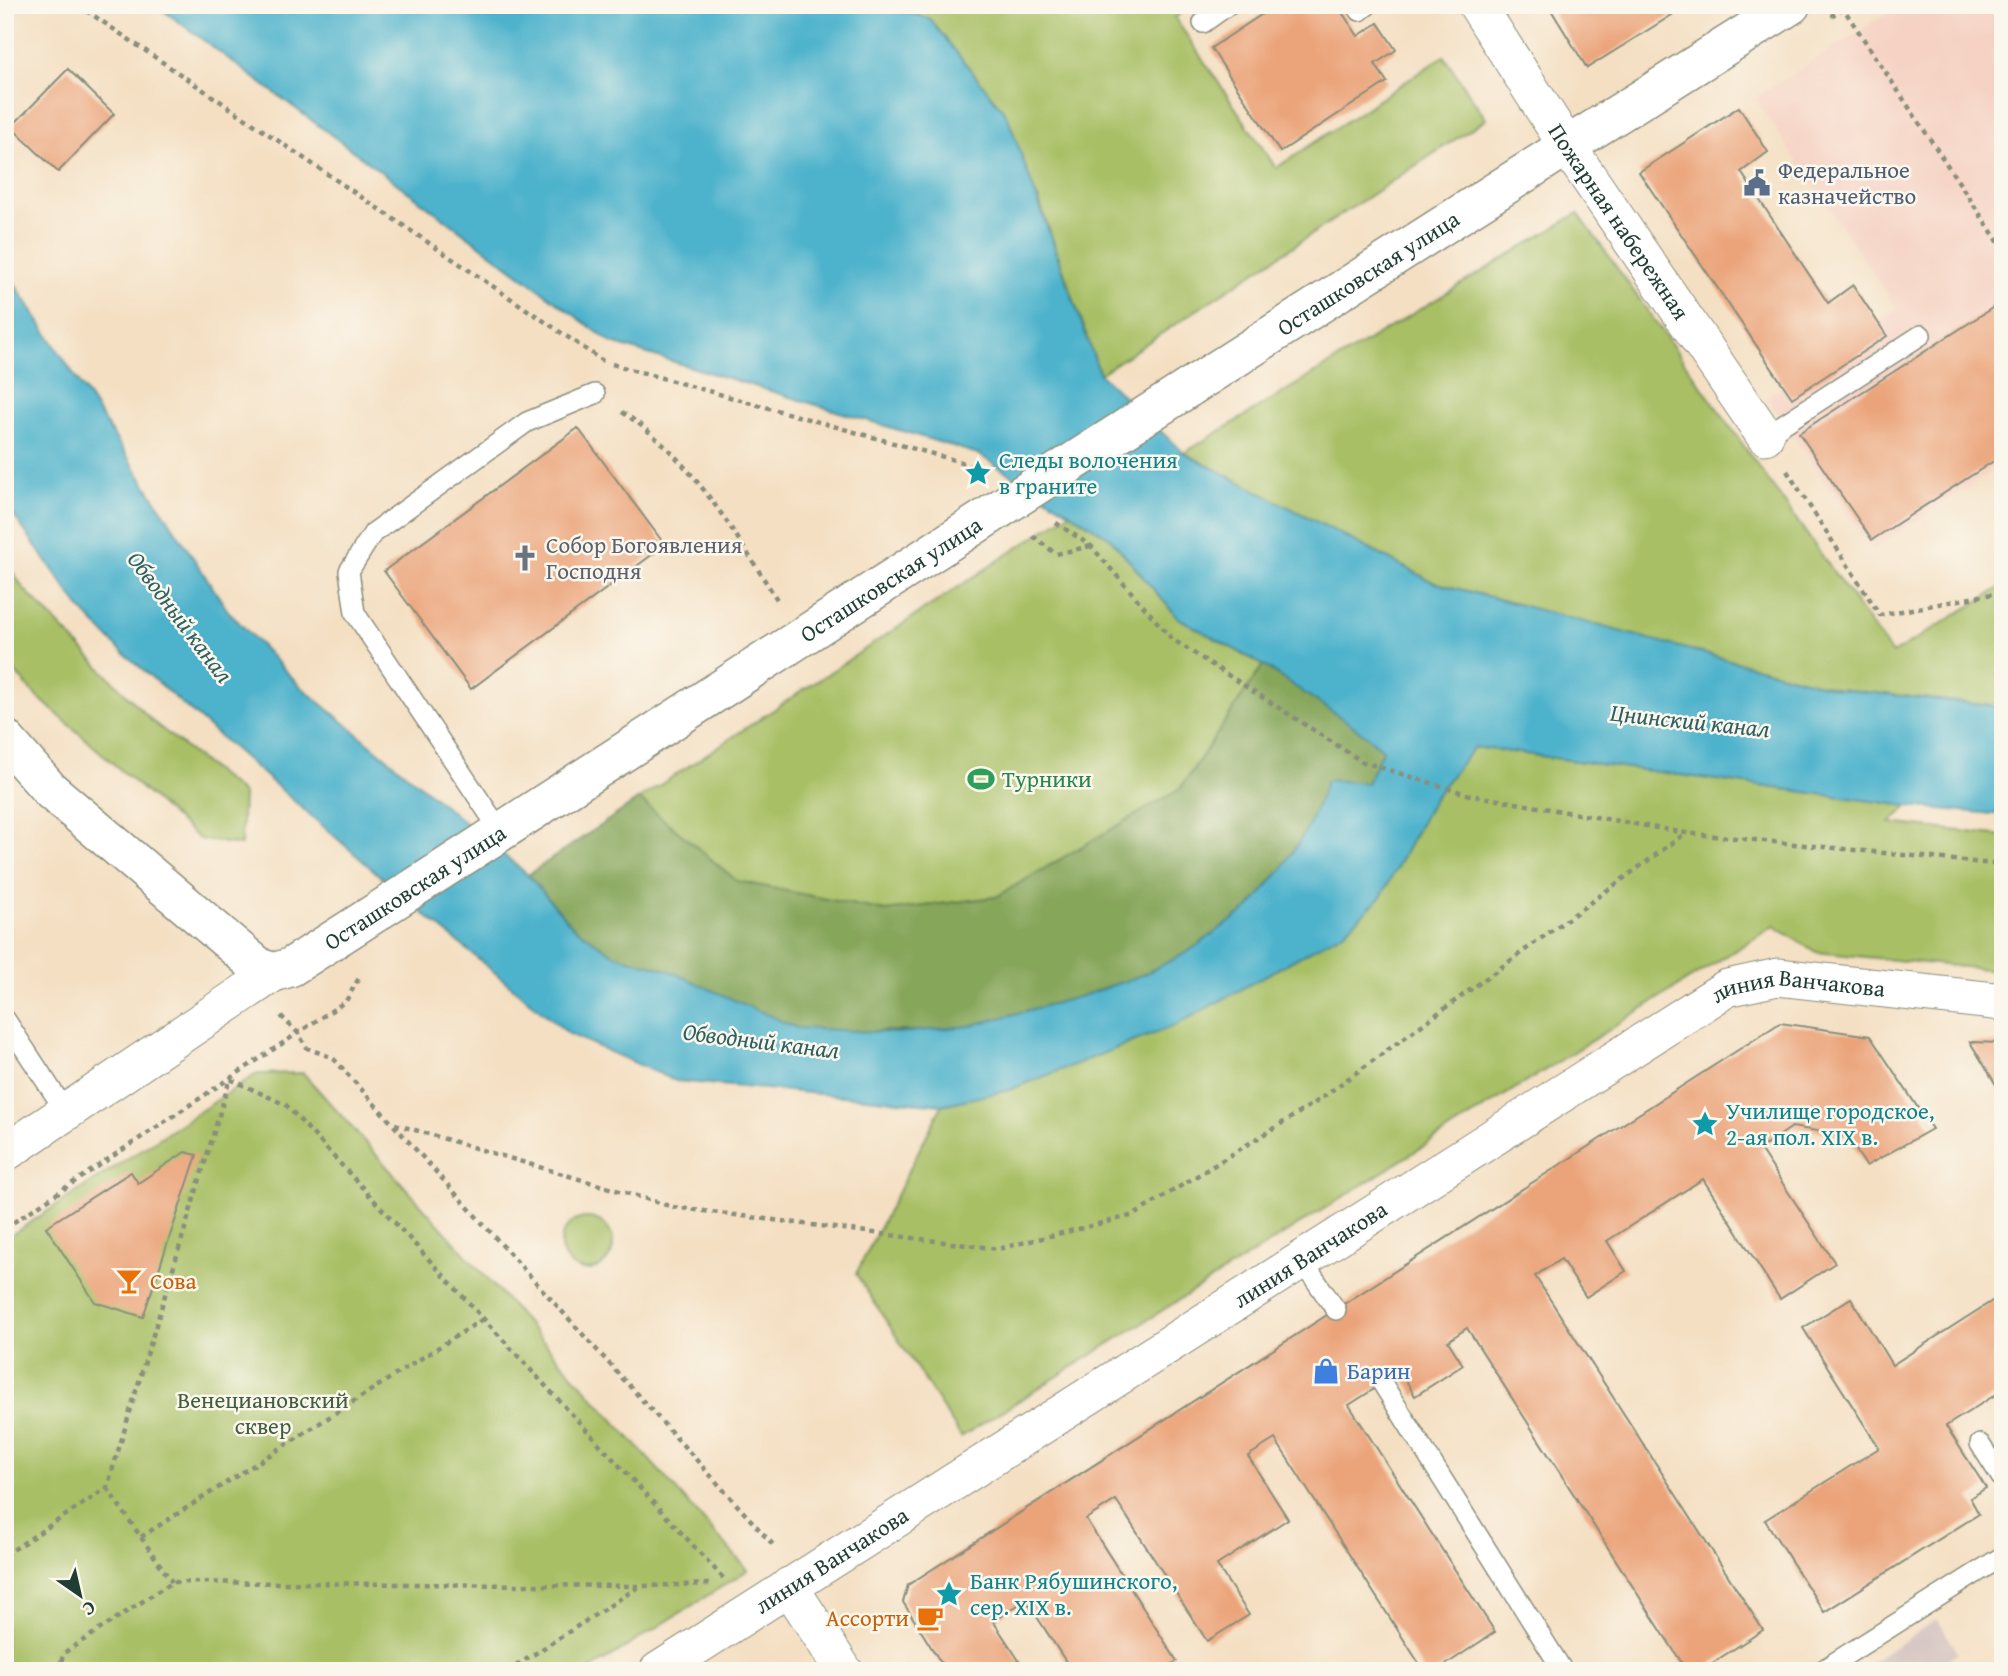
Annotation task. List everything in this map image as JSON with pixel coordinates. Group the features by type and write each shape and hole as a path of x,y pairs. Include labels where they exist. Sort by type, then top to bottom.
{"street":[{"name":"Пожарная набережная","path":"1477,5 1567,146 1765,436"},
{"name":"Осташковская улица","path":"265,979 290,967 352,928 998,509 1791,5"},
{"path":"5,739 50,790 260,968 265,979 5,1153"},
{"name":"линия Ванчакова","path":"658,1671 1727,988 1778,977 2003,1002"},
{"path":"789,1586 844,1671"}],"lane":[{"path":"1203,23 1228,5"},
{"path":"1357,5 1360,10 1368,5"},
{"path":"1765,436 1921,335"},
{"path":"500,832 355,614 349,572 373,533 527,422 594,394"},
{"path":"5,1020 66,1112"},
{"path":"1301,1259 1336,1310"},
{"path":"1382,1384 1563,1671"},
{"path":"1980,1444 2003,1480"},
{"path":"1821,1671 2003,1556"}],"path":[{"path":"78,5 604,362"},
{"path":"1840,5 2003,249"},
{"path":"594,394 640,424 693,474 765,582"},
{"path":"1765,436 1880,615 2003,593"},
{"path":"1056,554 1091,546"},
{"path":"1363,762 1471,795 1686,833 2003,865"},
{"path":"392,1124 673,1207 998,1249 1134,1215 1316,1102 1686,833"},
{"path":"5,1228 346,1001 365,967"},
{"path":"265,979 307,1048 333,1058 785,1558 789,1586"},
{"path":"58,1671 64,1653 172,1582 641,1586 728,1583 286,1105 230,1079"},
{"path":"5,1555 107,1488 230,1079"},
{"path":"141,1537 484,1319"},
{"path":"107,1488 172,1582"},
{"path":"508,1671 641,1586"}],"shaded area":[{"path":"1900,5 2003,5 2003,464 1872,550 1766,397 1897,309 1755,98"},
{"path":"1937,1619 1958,1652 1930,1671 1858,1671"}],"green space":[{"path":"884,5 1192,5 1175,18 1276,168 1444,56 1486,119 1100,374 1039,200 929,18 886,8"},
{"path":"1578,213 1892,654 2003,586 2003,707 1839,689 1433,582 1184,453"},
{"path":"1070,513 1110,538 1178,618 1263,665 1180,789 996,897 885,911 737,881 639,799"},
{"path":"5,560 24,589 152,721 243,794 241,845 199,839 31,691 5,659"},
{"path":"1263,665 1383,749 1367,783 1318,805 1282,869 1249,908 1188,952 1142,975 1082,996 969,1026 926,1031 829,1031 797,1028 665,969 615,955 572,926 528,875 639,799 737,881 885,911 996,897 1180,789"},
{"path":"1474,747 1908,806 1890,823 2003,836 2003,971 1816,952 1774,926 961,1437 856,1274 942,1105 1009,1090 1176,1025 1344,932 1381,897 1434,798"},
{"name":"Венециановский сквер","path":"303,1073 748,1570 588,1671 5,1671 5,1239 257,1074"},
{"path":"587,1218 606,1225 613,1244 606,1263 587,1270 568,1263 561,1244 568,1225"}],"water":[{"path":"156,5 884,5 886,8 929,18 1007,115 1100,374 1184,453 1433,582 1839,689 2003,707 2003,815 1908,806 1474,747 1434,798 1381,897 1344,932 1176,1025 1009,1090 942,1105 676,1081 569,1034 424,914 118,648 80,608 5,503 5,269 228,611 300,686 528,875 572,926 615,955 665,969 797,1028 898,1033 969,1026 1082,996 1142,975 1188,952 1249,908 1282,869 1308,827 1327,780 1367,783 1383,749 1263,665 1178,618 1110,538 978,454 612,343"}],"building":[{"path":"1276,5 1337,5 1358,36 1378,23 1396,50 1375,64 1387,82 1280,152 1211,48"},
{"path":"1548,5 1665,5 1672,15 1587,68"},
{"path":"68,69 114,114 58,172 11,127"},
{"path":"1739,107 1768,152 1741,172 1828,303 1853,285 1887,336 1792,398 1639,172"},
{"path":"2003,301 2003,455 1872,540 1799,433"},
{"name":"Собор Богоявления Господня","path":"578,428 665,545 471,689 384,571"},
{"path":"1780,1023 1870,1036 1932,1129 1866,1166 1847,1136 1792,1127 1760,1149 1835,1263 1780,1299 1703,1179 1607,1241 1626,1271 1586,1297 1561,1259 1535,1276 1763,1630 1700,1671 1687,1671 1467,1328 1448,1341 1463,1365 1415,1396 1401,1372 1349,1405 1495,1632 1436,1671 1424,1671 1275,1439 1248,1456 1288,1519 1217,1565 1249,1615 1207,1641 1116,1500 1086,1519 1177,1661 1161,1671 1072,1671 1026,1600 993,1621 1026,1671 946,1671 903,1602 908,1585"},
{"path":"1970,1042 2003,1043 2003,1096"},
{"path":"185,1152 197,1155 143,1317 95,1302 46,1227 131,1172 138,1183"},
{"path":"2003,1294 2003,1390 1946,1426 1986,1488 1970,1498 1979,1514 1824,1612 1765,1520 1879,1448 1803,1328 1851,1298 1892,1365"}],"place":[{"name":"Федеральное казначейство","path":"1757,183"},
{"name":"Следы волочения в граните","path":"978,473"},
{"name":"Собор Богоявления Господня","path":"525,558"},
{"name":"Турники","path":"981,779"},
{"name":"Училище городское, 2-ая пол. XIX в.","path":"1705,1124"},
{"name":"Сова","path":"129,1281"},
{"name":"Барин","path":"1326,1371"},
{"name":"Банк Рябушинского, сер. XIX в.","path":"949,1594"},
{"name":"Ассорти","path":"930,1618"}],"water label":[{"name":"Обводный канал","path":"180,617"},
{"name":"Цнинский канал","path":"1690,721"},
{"name":"Обводный канал","path":"761,1041"}]}
